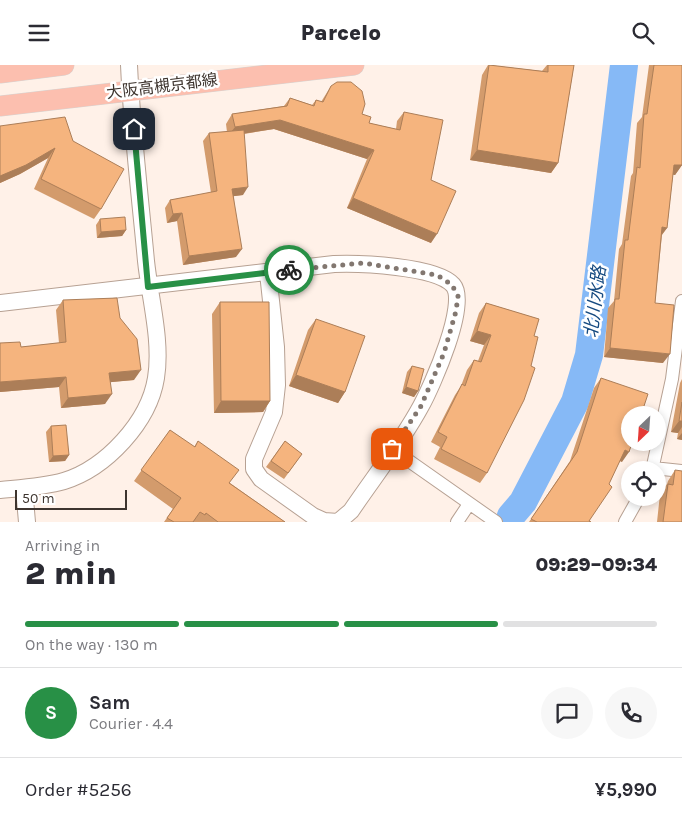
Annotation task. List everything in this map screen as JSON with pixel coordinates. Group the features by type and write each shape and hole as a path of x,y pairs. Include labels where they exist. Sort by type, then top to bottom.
{"main road":[{"path":"0,73 64,65"},
{"name":"大阪高槻京都線","path":"0,106 354,65"}],"street":[{"path":"0,489 24,488 65,481 101,462 126,437 146,409 156,378 156,344 148,287 128,65"},
{"path":"0,303 268,273 363,263 437,275 452,285 458,296 456,311 444,353 421,406 351,511 338,522 324,521 313,516 261,479 254,469 254,459 274,412 277,385 276,347 268,273"},
{"path":"654,461 672,379 682,301"},
{"path":"392,449 494,521"},
{"path":"666,470 682,471"},
{"path":"24,488 27,522"},
{"path":"457,522 469,503"},
{"path":"625,522 635,506"}],"building":[{"path":"489,65 548,72 548,65 574,65 558,163 477,150"},
{"path":"654,65 682,65 682,165 674,165 667,228 662,227 655,303 674,305 670,354 610,348 615,299 619,299 625,240 628,240 637,167 640,168 644,114 647,114"},
{"path":"337,82 351,82 362,91 365,104 362,114 371,117 369,123 400,130 404,112 443,120 431,180 456,191 437,234 353,198 374,150 280,120 235,127 232,114 287,106 290,98 314,106 316,100 323,102 331,86"},
{"path":"65,117 73,141 124,169 101,209 41,179 55,148 26,165 0,176 0,126"},
{"path":"244,130 248,187 232,189 242,249 189,256 182,213 173,214 170,200 217,191 209,133"},
{"path":"125,217 126,230 101,232 100,219"},
{"path":"117,298 120,318 137,339 141,370 109,373 112,394 68,398 66,377 0,382 0,343 20,342 21,347 66,342 63,300"},
{"path":"220,302 269,302 270,401 221,401"},
{"path":"486,303 539,319 534,336 538,337 531,366 535,368 524,400 487,473 441,449 447,437 438,432 462,384 465,386 474,360 481,362 491,335 477,331"},
{"path":"316,319 365,336 345,392 296,375"},
{"path":"412,366 424,369 418,391 406,387"},
{"path":"601,378 648,394 644,406 621,406 621,451 625,451 609,484 612,487 589,521 591,522 537,522 531,519 577,452"},
{"path":"682,402 682,421 679,421"},
{"path":"66,425 69,455 53,456 51,426"},
{"path":"170,430 195,447 198,441 239,470 229,483 285,522 218,522 206,513 205,515 200,512 193,522 174,522 167,518 181,498 141,470"},
{"path":"285,441 302,454 288,473 271,461"},
{"path":"675,470 682,471 682,522 663,522 668,484 673,485"}],"waterway":[{"name":"北川水路","path":"509,522 511,516 523,502 575,402 589,355 624,65"}],"way so far":[{"path":"289,270 334,264 363,263 392,266 437,275 452,285 458,296 456,311 444,353 421,406 392,449"}],"route":[{"path":"134,129 148,287 289,270"}]}
